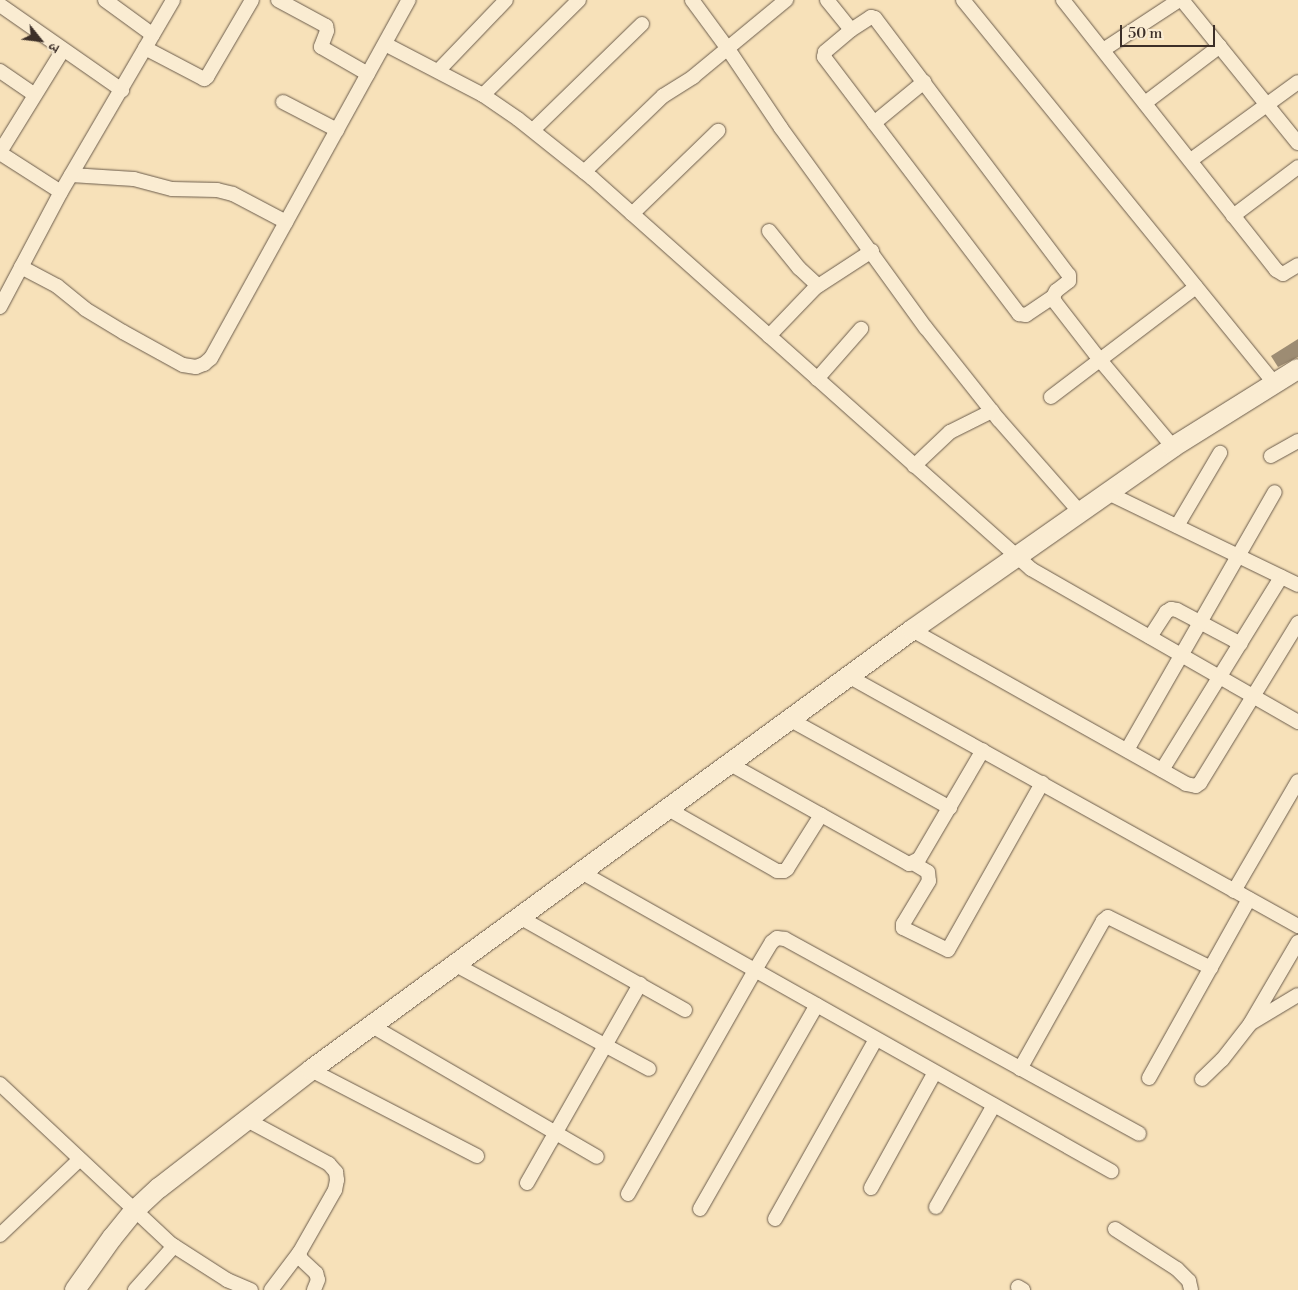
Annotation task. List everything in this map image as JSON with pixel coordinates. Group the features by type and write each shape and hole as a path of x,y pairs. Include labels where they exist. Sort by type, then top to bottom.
{"street":[{"path":"105,0 153,35"},
{"path":"0,307 61,192 174,0"},
{"path":"145,48 204,79 252,0"},
{"path":"278,0 326,26 328,31 321,47 368,74"},
{"path":"21,267 57,286 85,309 122,332 183,365 196,367 204,364 211,358 409,0"},
{"path":"438,72 506,0"},
{"path":"483,95 579,0"},
{"path":"692,0 728,49 781,128 926,328 992,411 1079,512"},
{"path":"584,172 663,96 693,77 786,0"},
{"path":"827,0 851,30"},
{"path":"963,0 1273,382"},
{"path":"1063,0 1276,270 1283,274 1298,265"},
{"path":"1103,50 1180,0 1220,46 1298,143"},
{"path":"0,5 122,90"},
{"path":"874,16 924,82 1070,275 1069,281 1053,297 1026,315 1019,314 824,54 851,30 874,16"},
{"path":"533,130 642,24"},
{"path":"385,44 483,95 533,130 632,214 1016,557 1051,582 1298,722"},
{"path":"1145,103 1220,46"},
{"path":"61,192 0,152 63,50"},
{"path":"0,71 35,94"},
{"path":"874,123 924,82"},
{"path":"1191,160 1298,82"},
{"path":"283,102 337,130"},
{"path":"632,214 718,131"},
{"path":"1233,216 1298,167"},
{"path":"71,175 134,179 172,189 217,190 233,194 286,222"},
{"path":"769,231 799,268 818,286"},
{"path":"769,336 818,286 872,251"},
{"path":"1051,396 1196,287"},
{"path":"1053,297 1100,360 1173,447"},
{"path":"817,379 861,329"},
{"path":"75,1290 112,1238 135,1210 159,1188 311,1070 912,630 1173,447 1273,382 1298,369"},
{"path":"914,466 950,432 992,411"},
{"path":"1271,456 1298,441"},
{"path":"1177,526 1220,453"},
{"path":"1127,750 1240,557 1275,492"},
{"path":"1108,493 1298,585"},
{"path":"1162,770 1281,577"},
{"path":"1150,637 1166,612 1171,609 1241,644"},
{"path":"912,630 1191,786 1200,783 1298,623"},
{"path":"848,676 1298,926"},
{"path":"790,719 950,808"},
{"path":"914,863 919,859 950,808 982,750"},
{"path":"730,764 904,862 914,863 928,872 929,881 904,924 904,928 944,950 948,950 1042,783"},
{"path":"1234,891 1298,782"},
{"path":"668,810 778,871 787,869 821,815"},
{"path":"581,872 1111,1171"},
{"path":"1149,1078 1249,899"},
{"path":"1020,1069 1103,920 1108,917 1211,968"},
{"path":"521,918 685,1010"},
{"path":"628,1194 755,970 772,942 777,938 785,939 1139,1134"},
{"path":"1202,1079 1222,1060 1250,1024 1298,942"},
{"path":"456,965 606,1044 649,1069"},
{"path":"527,1183 640,984"},
{"path":"1250,1024 1298,995"},
{"path":"700,1209 817,1005"},
{"path":"372,1026 458,1074 555,1134 597,1157"},
{"path":"775,1219 876,1039"},
{"path":"311,1070 477,1156"},
{"path":"871,1188 935,1072"},
{"path":"0,1084 174,1246 227,1280 251,1290"},
{"path":"936,1207 994,1105"},
{"path":"247,1120 329,1164 336,1172 338,1180 336,1190 299,1253 272,1290"},
{"path":"0,1235 80,1160"},
{"path":"1115,1229 1177,1269 1189,1281 1191,1290"},
{"path":"135,1290 174,1246"},
{"path":"299,1253 301,1259 316,1273 318,1280 314,1290"}],"building":[{"path":"1298,339 1298,357 1278,367 1271,356"}]}
